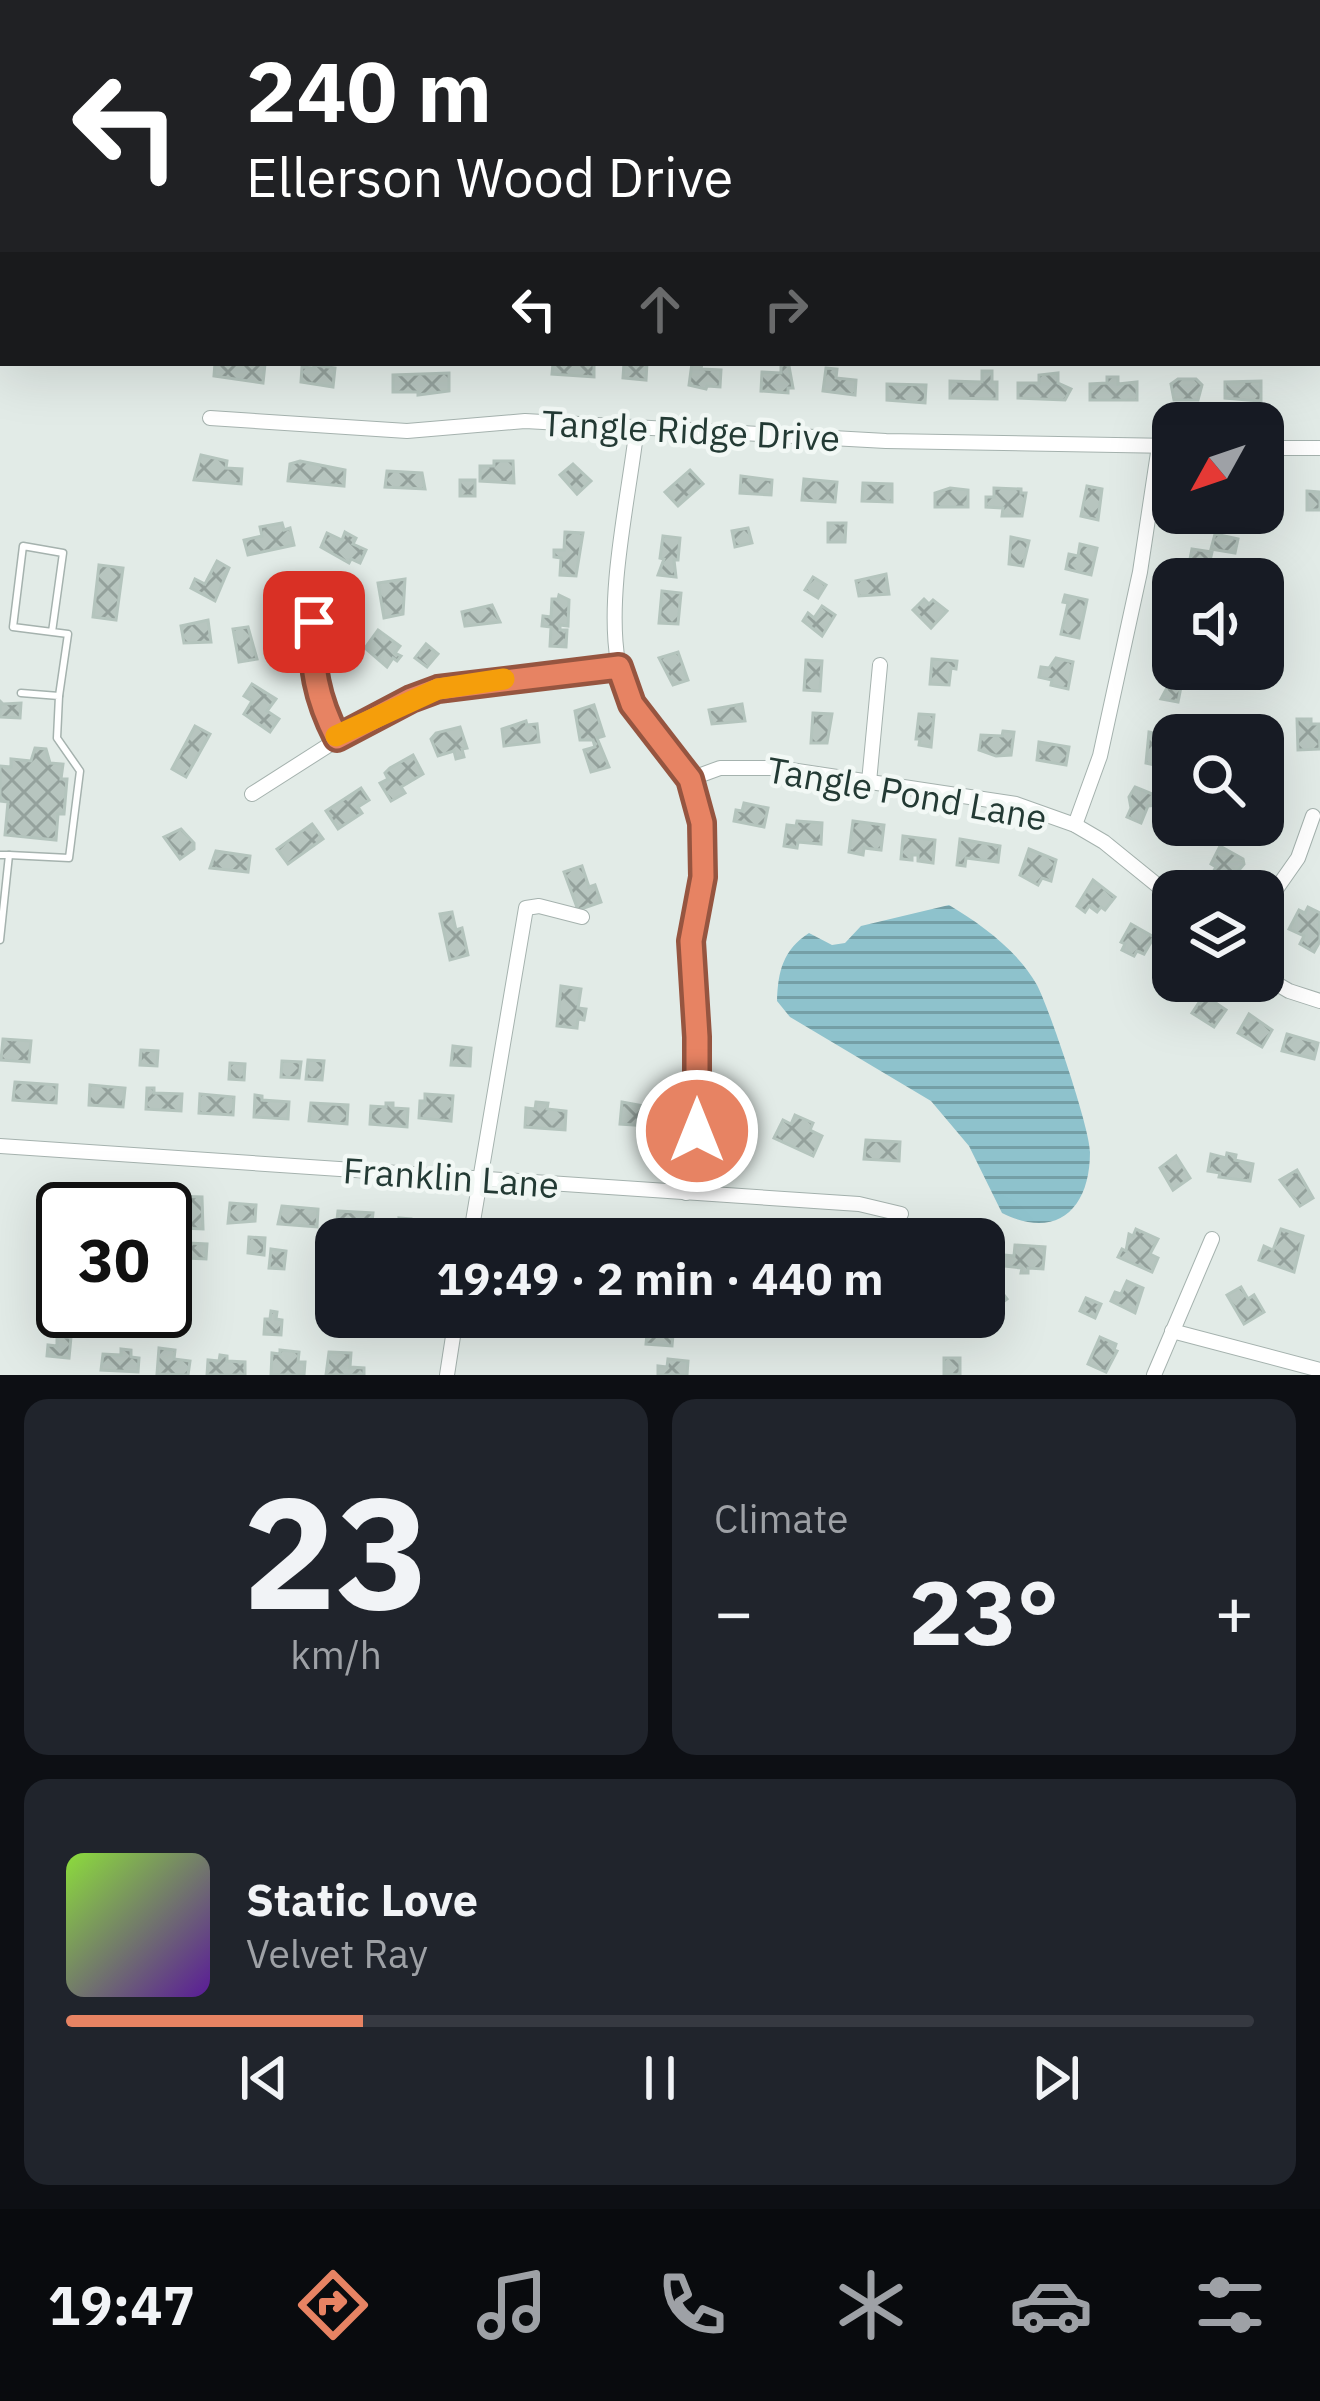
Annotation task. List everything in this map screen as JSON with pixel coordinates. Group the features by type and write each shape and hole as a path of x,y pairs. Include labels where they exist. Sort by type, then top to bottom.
{"street":[{"name":"Tangle Ridge Drive","path":"210,418 407,431 525,421 886,441 1152,446"},
{"path":"637,427 615,612 619,667 632,704 690,779 704,848 691,941 698,1110 686,1193"},
{"path":"1284,448 1320,448"},
{"path":"1075,825 1100,756 1152,514"},
{"path":"314,622 317,692 337,738"},
{"path":"869,782 880,665"},
{"path":"252,794 337,738 438,689 619,667"},
{"name":"Tangle Pond Lane","path":"690,779 720,768 749,766 1016,804 1075,825 1152,880"},
{"path":"1284,878 1298,858 1313,816"},
{"path":"473,1218 526,908 539,906 582,917"},
{"path":"1284,989 1320,1001"},
{"name":"Franklin Lane","path":"0,1147 860,1204 901,1214"},
{"path":"1154,1375 1212,1238"},
{"path":"1172,1331 1320,1370"},
{"path":"447,1375 453,1338"}],"lane":[{"path":"13,627 23,546 63,553 52,632"},
{"path":"0,625 68,634 57,738 80,771 69,858 4,855 0,940"},
{"path":"21,693 58,696"}],"water":[{"path":"949,905 998,939 1029,973 1068,1068 1090,1152 1084,1190 1076,1204 1054,1221 1021,1221 1002,1213 969,1146 931,1101 790,1017 777,1001 784,962 809,933 832,945 845,943 861,926"}],"building":[{"path":"215,366 265,366 263,383 214,376"},
{"path":"553,366 594,366 594,377 552,374"},
{"path":"624,366 647,366 646,380 623,378"},
{"path":"692,366 721,370 720,387 689,385"},
{"path":"781,366 789,366 793,388 788,393 761,391 762,372 781,373"},
{"path":"302,367 335,368 333,387 301,382"},
{"path":"826,368 837,369 836,378 856,380 855,395 823,391"},
{"path":"982,371 992,371 997,399 950,398 950,381 982,382"},
{"path":"449,373 449,391 393,392 393,375"},
{"path":"1058,373 1058,383 1071,389 1065,400 1018,398 1018,383 1039,383 1039,375"},
{"path":"1107,377 1118,377 1118,384 1137,382 1137,400 1090,400 1090,384 1107,383"},
{"path":"1196,379 1202,385 1198,400 1174,400 1171,384"},
{"path":"1261,381 1261,401 1225,398 1225,382"},
{"path":"887,384 926,385 925,403 887,400"},
{"path":"201,455 227,461 226,468 242,469 241,484 194,480"},
{"path":"300,461 345,470 344,486 288,481 290,464"},
{"path":"494,461 513,461 514,483 480,481 480,466 494,466"},
{"path":"573,464 591,481 577,494 560,475"},
{"path":"690,470 703,484 678,506 665,492"},
{"path":"387,471 422,473 425,489 385,487"},
{"path":"741,476 772,480 771,495 740,493"},
{"path":"804,479 837,482 835,502 802,500"},
{"path":"460,480 475,480 475,496 460,496"},
{"path":"863,483 892,484 892,502 862,501"},
{"path":"1087,486 1102,489 1098,520 1081,516"},
{"path":"950,488 968,490 968,507 935,507 935,493"},
{"path":"994,488 1026,493 1022,516 1002,516 1003,508 986,507 986,497 994,497"},
{"path":"1307,491 1320,492 1320,510 1307,510"},
{"path":"282,523 284,530 290,528 294,545 248,555 244,540 262,536 260,527"},
{"path":"828,523 846,523 845,542 828,542"},
{"path":"748,528 752,543 735,547 732,531"},
{"path":"345,532 356,538 353,544 366,550 360,563 351,559 349,563 321,547 327,533 342,540"},
{"path":"565,532 583,533 576,576 560,575 561,558 554,557 554,550 564,550"},
{"path":"1215,534 1238,539 1235,553 1211,549"},
{"path":"663,536 680,538 678,560 674,560 676,577 658,575 664,559 660,558"},
{"path":"1011,537 1029,541 1023,566 1009,564"},
{"path":"1080,544 1097,548 1091,575 1066,569 1069,554 1078,556"},
{"path":"1192,549 1212,552 1211,558 1190,558"},
{"path":"217,561 229,568 215,601 191,588 195,579 205,584"},
{"path":"99,565 123,568 116,620 93,617"},
{"path":"886,574 889,594 859,596 856,581"},
{"path":"813,577 826,585 818,598 805,590"},
{"path":"405,579 403,614 384,618 378,583"},
{"path":"662,591 681,593 678,624 659,623"},
{"path":"559,595 569,600 568,626 560,625 560,630 567,630 566,647 550,646 551,627 542,626 543,616 551,617 552,599"},
{"path":"1065,595 1087,600 1079,638 1061,634 1068,603 1063,602"},
{"path":"924,599 947,611 931,628 913,610"},
{"path":"492,605 500,622 465,626 462,612"},
{"path":"822,606 835,615 822,636 803,621 808,613 814,618"},
{"path":"208,620 211,642 184,643 181,626"},
{"path":"248,627 257,659 239,662 233,629"},
{"path":"378,630 400,646 395,653 401,656 387,667 365,648"},
{"path":"426,644 438,654 427,667 415,658"},
{"path":"678,652 688,680 673,685 659,658"},
{"path":"1056,658 1073,662 1068,689 1039,677 1041,667 1049,668"},
{"path":"932,659 957,661 949,685 930,684"},
{"path":"806,660 822,661 820,691 804,690"},
{"path":"252,684 276,699 267,711 279,719 270,732 244,714 252,701 244,696"},
{"path":"1166,690 1180,690 1178,702 1161,699"},
{"path":"0,701 21,703 20,718 0,717"},
{"path":"742,704 745,721 712,724 709,710"},
{"path":"594,705 604,736 597,738 609,767 591,772 584,750 595,747 593,740 580,740 575,711"},
{"path":"813,713 832,714 827,743 811,743"},
{"path":"919,714 934,715 931,747 919,745 916,739"},
{"path":"1297,719 1319,724 1320,749 1298,750"},
{"path":"526,721 537,724 539,742 504,746 502,729"},
{"path":"195,726 210,734 186,777 172,769"},
{"path":"460,727 467,748 462,749 464,757 456,759 454,751 438,756 431,739 436,733"},
{"path":"1003,731 1014,732 1011,755 979,750 981,735 1002,736"},
{"path":"1149,732 1152,764 1146,763"},
{"path":"1039,742 1069,747 1066,765 1037,760"},
{"path":"35,748 46,749 50,763 63,764 61,779 67,779 56,840 5,835 8,802 0,801 0,766 11,767 11,759 31,761"},
{"path":"413,755 423,774 401,787 405,793 391,801 380,783 388,779 385,773 390,768"},
{"path":"1135,787 1152,794 1152,806 1141,823 1127,817"},
{"path":"361,788 369,800 358,807 362,813 338,829 326,811"},
{"path":"744,803 768,808 764,827 734,821"},
{"path":"797,821 822,823 821,844 784,846 787,825 796,826"},
{"path":"853,821 884,825 881,850 864,848 863,855 849,852"},
{"path":"312,824 323,839 288,864 277,849"},
{"path":"181,829 194,849 180,859 164,837"},
{"path":"903,836 935,840 933,863 918,861 918,855 901,859"},
{"path":"960,839 1000,846 998,862 966,858 965,866 957,865"},
{"path":"1220,846 1244,864 1239,870 1214,870 1211,864"},
{"path":"1029,849 1056,860 1051,881 1042,878 1038,885 1020,875"},
{"path":"216,851 250,856 248,872 210,868"},
{"path":"582,866 589,887 595,885 601,902 578,910 564,872"},
{"path":"1093,880 1115,897 1105,910 1101,907 1097,912 1089,906 1085,912 1077,906"},
{"path":"1308,907 1320,913 1320,941 1314,952 1300,944 1304,936 1289,929 1299,910 1305,913"},
{"path":"452,912 456,930 462,928 468,955 450,960 440,914"},
{"path":"1131,924 1152,936 1144,954 1137,951 1134,956 1122,950 1125,944 1121,942"},
{"path":"561,986 581,989 578,1008 586,1009 577,1028 557,1026"},
{"path":"1199,1002 1214,1002 1226,1010 1214,1027 1192,1013"},
{"path":"1249,1014 1272,1030 1262,1047 1238,1033"},
{"path":"1287,1034 1318,1043 1314,1059 1282,1051"},
{"path":"3,1039 31,1041 29,1062 1,1060"},
{"path":"453,1046 471,1048 470,1066 451,1065"},
{"path":"141,1050 158,1051 157,1066 140,1065"},
{"path":"308,1060 324,1061 322,1080 306,1079"},
{"path":"282,1061 301,1062 299,1078 281,1077"},
{"path":"230,1063 245,1064 244,1080 229,1079"},
{"path":"15,1082 57,1085 56,1103 13,1100"},
{"path":"90,1085 125,1088 123,1107 89,1105"},
{"path":"147,1088 154,1088 154,1093 182,1094 181,1111 146,1109"},
{"path":"200,1094 234,1097 233,1115 199,1113"},
{"path":"425,1094 453,1096 451,1121 419,1118"},
{"path":"255,1095 289,1102 288,1119 254,1117"},
{"path":"536,1102 566,1111 565,1130 525,1127 526,1108 535,1109"},
{"path":"622,1102 665,1110 664,1127 620,1124"},
{"path":"311,1103 348,1105 347,1124 309,1121"},
{"path":"386,1103 408,1109 407,1127 370,1124 371,1106 386,1107"},
{"path":"795,1115 813,1123 810,1130 822,1136 813,1156 774,1138 783,1120 791,1124"},
{"path":"866,1140 900,1142 899,1161 864,1159"},
{"path":"1227,1153 1253,1164 1250,1181 1208,1171 1211,1154 1226,1158"},
{"path":"1176,1156 1190,1178 1173,1190 1160,1168"},
{"path":"1297,1170 1313,1198 1300,1206 1280,1180"},
{"path":"192,1197 202,1197 203,1229 192,1228"},
{"path":"230,1203 256,1205 255,1221 228,1223"},
{"path":"282,1206 318,1209 315,1227 278,1224"},
{"path":"338,1211 373,1213 372,1218 337,1218"},
{"path":"1136,1229 1158,1239 1150,1254 1158,1258 1152,1272 1118,1257"},
{"path":"1281,1229 1303,1236 1294,1272 1259,1260 1264,1246 1273,1250"},
{"path":"249,1237 265,1238 264,1255 248,1253"},
{"path":"192,1243 207,1244 206,1259 192,1258"},
{"path":"1015,1245 1045,1247 1043,1269 1028,1268 1028,1273 1021,1273 1022,1268 1005,1266 1005,1255 1014,1256"},
{"path":"271,1249 286,1251 284,1269 269,1268"},
{"path":"1127,1281 1143,1288 1135,1313 1111,1301"},
{"path":"1241,1287 1248,1299 1254,1295 1264,1312 1244,1324 1227,1295"},
{"path":"1086,1298 1101,1304 1095,1318 1080,1311"},
{"path":"271,1311 282,1320 281,1335 264,1334"},
{"path":"1100,1337 1116,1344 1106,1372 1088,1364"},
{"path":"57,1338 71,1338 69,1358 47,1356 48,1345 57,1346"},
{"path":"647,1338 673,1338 672,1346 646,1344"},
{"path":"159,1348 175,1350 174,1359 190,1361 188,1375 157,1374"},
{"path":"121,1349 139,1358 138,1372 101,1370 103,1354 121,1355"},
{"path":"280,1350 299,1352 298,1362 305,1362 304,1375 271,1375 272,1353 280,1354"},
{"path":"329,1352 351,1353 350,1367 364,1368 364,1375 326,1375"},
{"path":"220,1355 227,1356 227,1361 245,1362 245,1375 207,1375 208,1360 219,1361"},
{"path":"944,1358 960,1358 960,1375 944,1374"},
{"path":"668,1359 688,1361 687,1375 658,1375 658,1366 667,1367"}],"slow traffic":[{"path":"336,736 438,689 504,679"}],"route":[{"path":"314,622 317,692 337,738 438,689 619,667 632,704 690,779 702,823 703,877 691,941 697,1131"}]}
